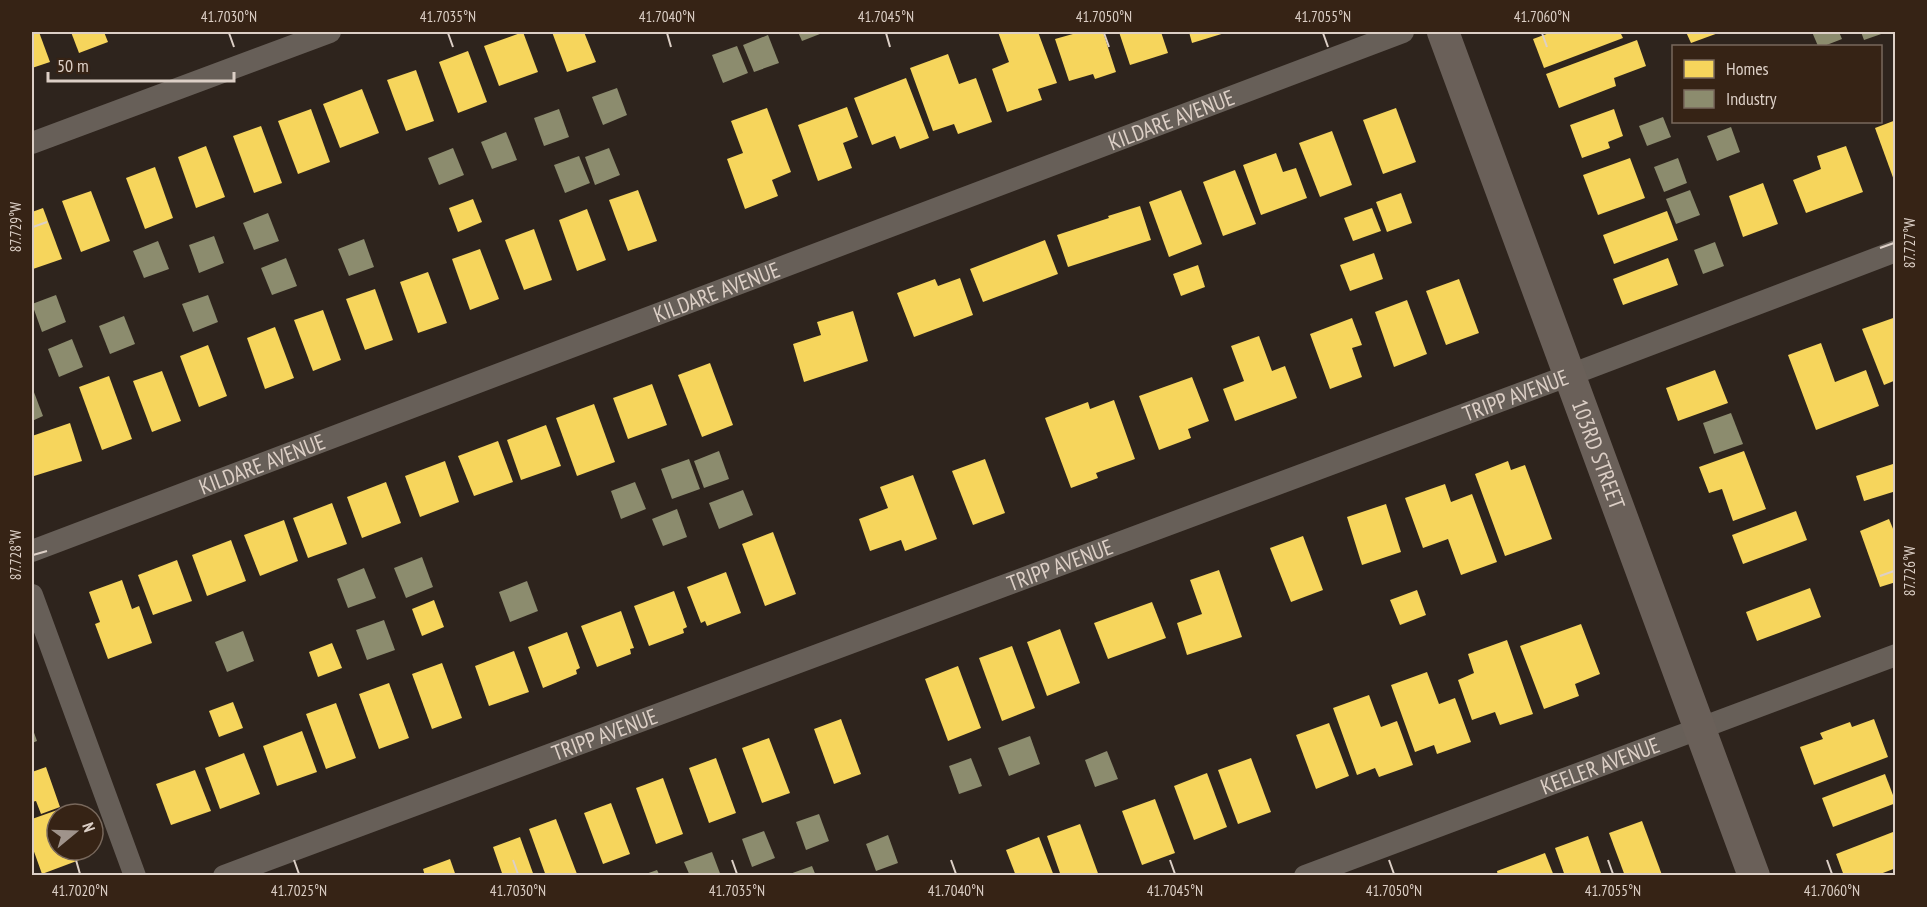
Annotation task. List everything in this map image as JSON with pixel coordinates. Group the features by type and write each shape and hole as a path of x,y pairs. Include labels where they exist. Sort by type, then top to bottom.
{"main road":[{"name":"103RD STREET","path":"1443,32 1754,876"}],"street":[{"path":"32,143 330,32"},
{"name":"KILDARE AVENUE","path":"32,551 1403,32"},
{"name":"TRIPP AVENUE","path":"225,876 1570,375 1896,251"},
{"path":"32,595 135,876"},
{"name":"KEELER AVENUE","path":"1305,876 1896,655"}],"building: Homes":[{"path":"32,32 39,32 50,62 32,68"},
{"path":"71,32 104,32 108,42 79,53"},
{"path":"523,32 538,72 499,86 484,46"},
{"path":"552,32 584,32 596,62 567,72"},
{"path":"998,32 1038,32 1057,83 1038,89 1042,100 1007,112 992,69 1009,62"},
{"path":"1080,32 1103,32 1116,72 1095,79 1093,74 1069,81 1055,39"},
{"path":"1119,32 1161,32 1168,53 1130,65"},
{"path":"1189,32 1228,32 1192,43"},
{"path":"1552,32 1620,32 1623,38 1544,68 1533,39"},
{"path":"1686,32 1721,32 1691,43"},
{"path":"1637,40 1646,66 1614,78 1616,86 1559,108 1546,74"},
{"path":"468,51 487,102 458,113 439,62"},
{"path":"948,54 959,84 976,78 992,122 958,134 954,124 933,131 910,68"},
{"path":"416,70 434,121 406,131 387,80"},
{"path":"906,78 929,138 900,149 895,136 872,145 854,98"},
{"path":"362,89 379,133 340,148 323,104"},
{"path":"847,107 858,137 843,143 852,168 818,181 798,125"},
{"path":"767,108 791,172 772,180 778,196 745,209 727,159 743,153 731,121"},
{"path":"1396,108 1416,162 1383,174 1363,120"},
{"path":"311,109 330,162 298,174 278,121"},
{"path":"1614,109 1623,136 1608,142 1610,148 1582,158 1570,125"},
{"path":"1896,120 1896,183 1895,183 1875,128"},
{"path":"261,126 282,183 254,193 233,136"},
{"path":"1332,131 1352,185 1320,197 1299,143"},
{"path":"206,146 225,197 196,208 178,157"},
{"path":"1846,146 1863,192 1806,213 1793,180 1821,169 1817,156"},
{"path":"1276,153 1283,172 1296,168 1307,198 1261,215 1243,165"},
{"path":"1630,158 1645,198 1598,215 1583,175"},
{"path":"155,167 173,218 145,229 126,178"},
{"path":"1235,170 1256,224 1223,236 1203,182"},
{"path":"1763,183 1778,224 1743,237 1729,196"},
{"path":"638,190 657,241 628,251 609,200"},
{"path":"1181,190 1202,244 1169,257 1149,202"},
{"path":"91,191 110,241 81,252 62,201"},
{"path":"1401,193 1412,223 1387,232 1376,202"},
{"path":"473,199 482,222 458,232 449,208"},
{"path":"1140,206 1151,240 1068,267 1057,235"},
{"path":"43,208 62,259 33,269 32,212"},
{"path":"1372,208 1381,231 1353,241 1344,218"},
{"path":"587,209 606,260 577,271 559,220"},
{"path":"1667,211 1678,240 1614,264 1603,235"},
{"path":"534,229 552,280 524,290 505,240"},
{"path":"1045,240 1058,274 983,302 970,269"},
{"path":"480,249 499,299 470,310 452,259"},
{"path":"1374,253 1383,279 1350,291 1340,265"},
{"path":"1668,258 1678,285 1623,305 1613,279"},
{"path":"1198,265 1205,287 1181,296 1173,274"},
{"path":"428,272 447,323 418,333 400,282"},
{"path":"960,278 973,315 914,337 897,293 935,279 938,286"},
{"path":"1459,279 1479,333 1446,345 1426,291"},
{"path":"375,289 393,340 365,350 346,299"},
{"path":"1407,300 1427,354 1394,367 1375,312"},
{"path":"323,310 341,360 313,371 294,320"},
{"path":"853,311 868,361 804,382 793,344 821,335 817,322"},
{"path":"1896,317 1896,380 1884,385 1862,329"},
{"path":"1352,318 1362,345 1352,348 1362,377 1330,389 1310,334"},
{"path":"275,327 294,378 265,389 247,338"},
{"path":"1259,336 1272,371 1285,366 1297,398 1235,421 1223,389 1244,381 1231,346"},
{"path":"1821,343 1835,382 1866,370 1879,406 1816,430 1788,355"},
{"path":"208,345 227,396 199,407 180,356"},
{"path":"710,363 733,425 702,437 678,375"},
{"path":"1715,370 1728,403 1678,421 1666,388"},
{"path":"162,371 181,421 152,432 133,381"},
{"path":"109,376 132,439 102,450 79,387"},
{"path":"1192,377 1209,421 1188,429 1191,438 1159,450 1139,396"},
{"path":"652,384 667,425 628,439 613,398"},
{"path":"1114,400 1135,459 1096,473 1098,478 1071,488 1045,418 1088,402 1090,409"},
{"path":"594,404 615,462 577,476 556,418"},
{"path":"70,423 82,461 34,476 32,436"},
{"path":"546,425 561,466 521,480 507,440"},
{"path":"498,441 513,482 474,496 458,456"},
{"path":"1744,451 1766,509 1733,521 1722,489 1709,493 1699,467"},
{"path":"985,459 1005,513 973,525 952,471"},
{"path":"445,461 459,502 420,517 405,476"},
{"path":"1508,461 1511,470 1525,465 1552,539 1505,556 1475,474"},
{"path":"1896,463 1896,491 1864,501 1856,476"},
{"path":"913,475 937,539 905,551 901,540 870,551 859,519 888,508 880,487"},
{"path":"386,482 401,523 362,538 347,497"},
{"path":"1445,484 1451,502 1472,494 1497,562 1461,575 1448,539 1423,548 1405,498"},
{"path":"332,503 347,544 308,558 293,518"},
{"path":"1386,504 1401,552 1362,565 1347,517"},
{"path":"1796,511 1807,540 1743,564 1732,535"},
{"path":"1889,519 1896,536 1896,582 1880,587 1860,531"},
{"path":"284,520 298,561 260,576 244,535"},
{"path":"773,532 796,594 765,606 742,544"},
{"path":"1303,536 1323,590 1291,602 1270,548"},
{"path":"231,540 246,581 207,596 192,555"},
{"path":"177,560 192,601 153,615 138,575"},
{"path":"1219,570 1242,637 1187,655 1177,623 1202,614 1190,580"},
{"path":"726,572 741,613 707,626 705,621 701,623 687,587"},
{"path":"122,580 132,609 139,606 152,643 108,659 95,624 100,622 89,592"},
{"path":"1810,588 1821,617 1757,641 1746,612"},
{"path":"1417,590 1426,615 1400,625 1390,600"},
{"path":"674,591 687,627 683,629 684,633 649,646 634,606"},
{"path":"434,600 444,627 422,636 412,609"},
{"path":"1152,602 1166,638 1108,659 1094,623"},
{"path":"621,611 634,648 630,649 631,654 597,667 581,626"},
{"path":"1581,624 1600,674 1575,684 1579,696 1544,709 1520,646"},
{"path":"1060,629 1080,683 1047,696 1027,642"},
{"path":"567,632 580,668 576,670 577,674 543,688 528,647"},
{"path":"1507,640 1533,714 1500,725 1495,712 1472,720 1458,680 1474,673 1468,654"},
{"path":"332,643 342,668 318,677 309,652"},
{"path":"1012,646 1035,708 1002,721 979,658"},
{"path":"514,651 529,692 489,706 475,666"},
{"path":"442,663 462,718 432,729 412,674"},
{"path":"958,666 981,728 948,741 925,679"},
{"path":"1427,672 1439,704 1455,698 1471,742 1437,754 1434,745 1415,752 1391,685"},
{"path":"389,683 409,738 379,749 359,694"},
{"path":"1369,695 1381,727 1397,721 1413,765 1379,777 1375,768 1357,775 1333,708"},
{"path":"233,702 243,728 219,737 209,711"},
{"path":"336,703 356,758 326,769 306,714"},
{"path":"841,719 861,774 834,784 814,729"},
{"path":"1874,719 1888,757 1814,785 1800,747 1823,739 1820,733 1850,722 1852,727"},
{"path":"1329,723 1349,776 1316,789 1296,735"},
{"path":"302,731 317,772 277,786 263,746"},
{"path":"769,738 790,793 762,803 742,748"},
{"path":"244,753 260,794 220,809 205,768"},
{"path":"716,758 736,813 709,823 689,768"},
{"path":"1251,758 1271,812 1238,824 1218,770"},
{"path":"46,767 58,802 45,802 45,813 41,814 36,801 32,802 32,772"},
{"path":"195,770 211,811 171,825 156,784"},
{"path":"1207,773 1227,827 1194,840 1174,786"},
{"path":"1885,774 1896,803 1833,827 1822,798"},
{"path":"663,778 683,834 656,844 636,788"},
{"path":"1155,799 1175,853 1142,865 1122,811"},
{"path":"611,803 630,854 603,864 584,813"},
{"path":"45,814 45,862 74,862 42,874 32,846 32,819"},
{"path":"556,819 577,874 573,876 546,876 529,829"},
{"path":"1642,821 1662,875 1660,876 1625,876 1609,833"},
{"path":"1080,824 1099,876 1061,876 1047,836"},
{"path":"1893,832 1896,839 1896,868 1875,876 1844,876 1836,854"},
{"path":"1588,836 1602,876 1565,876 1555,848"},
{"path":"520,837 534,876 503,876 493,847"},
{"path":"1039,837 1054,876 1016,876 1006,850"},
{"path":"1545,853 1554,876 1498,876 1497,871"},
{"path":"450,859 456,876 425,876 423,869"}],"building: Industry":[{"path":"798,32 825,32 802,41"},
{"path":"1812,32 1839,32 1842,39 1827,45 1818,45"},
{"path":"1861,32 1887,32 1864,40"},
{"path":"768,35 779,63 754,72 743,45"},
{"path":"737,46 748,73 723,83 712,55"},
{"path":"617,88 627,115 603,125 592,97"},
{"path":"559,109 569,137 544,146 534,118"},
{"path":"1663,117 1671,137 1647,146 1639,126"},
{"path":"1731,127 1740,152 1717,161 1707,136"},
{"path":"506,132 517,160 492,169 481,142"},
{"path":"453,148 464,175 439,185 428,158"},
{"path":"609,148 620,175 595,185 585,157"},
{"path":"579,156 590,183 565,193 554,165"},
{"path":"1678,158 1687,183 1664,192 1654,167"},
{"path":"1690,190 1700,215 1676,224 1666,199"},
{"path":"268,213 279,241 254,250 243,223"},
{"path":"214,236 224,263 199,273 189,245"},
{"path":"364,239 374,267 349,276 338,249"},
{"path":"158,241 169,269 144,278 133,251"},
{"path":"1715,242 1724,266 1703,274 1694,250"},
{"path":"286,258 297,286 272,295 261,268"},
{"path":"56,295 66,322 42,332 32,304"},
{"path":"208,295 218,322 193,332 182,304"},
{"path":"124,316 135,344 110,354 99,326"},
{"path":"72,339 83,367 59,377 48,349"},
{"path":"32,387 43,416 32,421"},
{"path":"1731,413 1743,444 1714,454 1703,423"},
{"path":"719,451 729,479 704,488 694,461"},
{"path":"689,459 700,489 672,499 661,469"},
{"path":"635,482 646,509 621,519 611,491"},
{"path":"743,490 753,515 719,529 709,503"},
{"path":"677,509 687,537 663,546 652,519"},
{"path":"422,557 433,587 406,598 394,568"},
{"path":"364,568 376,598 348,608 337,579"},
{"path":"527,581 538,611 510,622 499,592"},
{"path":"384,620 395,650 367,660 356,630"},
{"path":"243,631 254,661 227,672 215,642"},
{"path":"32,727 37,741 32,743"},
{"path":"1030,736 1040,764 1009,776 998,748"},
{"path":"1107,751 1118,779 1095,787 1085,760"},
{"path":"971,758 982,786 959,794 949,766"},
{"path":"819,814 829,841 806,850 796,822"},
{"path":"764,831 775,858 752,867 742,839"},
{"path":"888,835 898,863 876,871 866,844"},
{"path":"712,852 721,876 690,876 684,862"},
{"path":"812,866 816,876 787,876 787,875"},
{"path":"657,870 660,876 643,876 643,875"}]}
